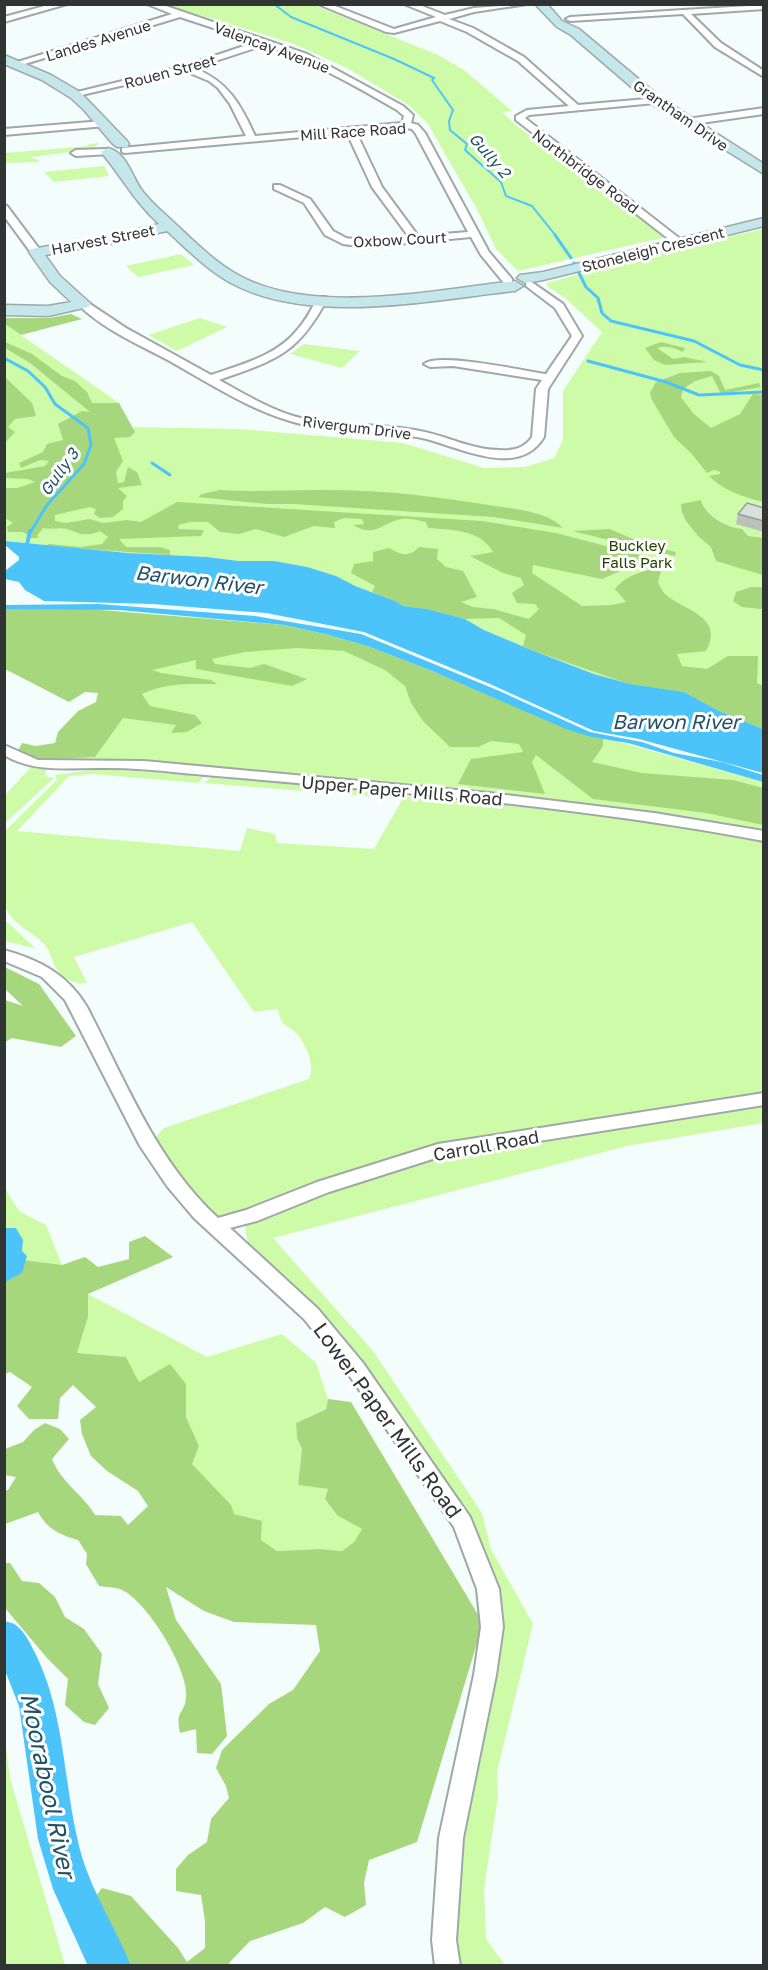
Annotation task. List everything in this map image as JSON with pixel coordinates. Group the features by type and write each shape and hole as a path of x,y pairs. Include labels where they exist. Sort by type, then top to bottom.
{"street":[{"path":"4,20 63,4"},
{"name":"Valencay Avenue","path":"151,4 266,42 320,63 400,108 409,115 406,125"},
{"path":"322,4 390,30 480,9 523,4"},
{"path":"408,4 470,30 521,59 577,109"},
{"name":"Grantham Drive","path":"540,4 566,22 655,100 764,170"},
{"path":"566,22 764,7"},
{"path":"686,13 718,45 764,75"},
{"name":"Landes Avenue","path":"10,61 180,14"},
{"name":"Rouen Street","path":"73,94 186,68 266,42"},
{"name":"Stoneleigh Crescent","path":"10,61 73,94 85,103 106,142 123,150 126,176 139,195 215,266 240,282 263,290 322,299 409,300 488,290 520,280 764,222"},
{"path":"186,68 220,84 232,96 252,139"},
{"name":"Northbridge Road","path":"655,100 527,113 519,118 679,242"},
{"path":"687,122 764,111"},
{"name":"Mill Race Road","path":"123,150 406,125 415,127 484,253 520,280"},
{"path":"350,130 377,187 416,239"},
{"path":"4,132 106,142"},
{"name":"Oxbow Court","path":"277,187 307,201 329,233 343,242 366,244 474,234"},
{"name":"Rivergum Drive","path":"4,208 55,279 83,304 114,326 272,412 294,419 336,426 406,432 499,454 526,450 535,443 538,437 540,398 548,378 571,348 577,336 559,306 520,280"},
{"name":"Harvest Street","path":"36,252 110,240 170,226"},
{"path":"210,379 261,360 284,348 301,333 322,299"},
{"path":"4,310 48,311 83,304"},
{"path":"430,364 453,363 548,378"},
{"name":"Upper Paper Mills Road","path":"4,749 23,760 38,764 129,765 532,801 693,822 764,836"},
{"name":"Lower Paper Mills Road","path":"4,955 39,967 66,987 79,1007 149,1146 173,1181 201,1214 216,1225 311,1314 356,1369 463,1523 488,1588 492,1627 451,1838 444,1940 448,1965"},
{"name":"Carroll Road","path":"216,1225 250,1216 324,1186 438,1151 764,1099"}],"green space":[{"path":"168,5 314,5 438,55 464,70 512,111 502,112 517,126 666,237 518,271 496,249 479,213 428,124 410,106 347,68 294,44"},
{"path":"99,143 92,149 32,157 40,162 5,163 5,153 88,146"},
{"path":"104,166 109,176 54,182 44,172"},
{"name":"Buckley Falls Park","path":"763,229 763,729 594,674 484,630 465,619 402,606 274,561 239,561 128,553 5,541 5,324 119,403 131,427 239,429 403,443 484,468 525,467 554,458 563,440 563,391 602,332 565,298 547,286 547,283 642,257"},
{"path":"181,254 194,265 138,277 126,266"},
{"path":"71,314 82,319 21,335 5,324 5,318 49,318"},
{"path":"200,318 227,327 177,351 148,335"},
{"path":"5,342 32,354 62,376 75,381 87,392 92,403 119,403 135,432 130,437 114,438 123,461 116,472 118,483 124,482 128,467 137,472 142,485 118,488 127,496 123,501 123,509 113,517 100,518 94,514 96,509 90,507 55,515 55,521 66,523 90,519 103,523 127,520 141,522 177,502 482,521 556,533 644,556 654,562 623,570 602,579 533,565 532,573 582,606 611,605 626,602 615,589 625,580 636,574 662,567 658,582 664,593 700,616 710,630 706,651 677,654 682,666 707,669 728,656 758,656 757,683 763,686 763,729 719,711 684,692 629,684 534,651 523,646 526,635 499,618 465,619 427,609 403,606 372,592 375,586 351,573 354,564 373,561 373,552 389,548 408,554 419,547 438,549 437,559 446,567 463,571 477,597 461,602 473,607 493,609 529,619 539,609 535,604 517,603 512,593 524,585 521,578 503,573 470,556 493,552 481,539 464,532 428,528 426,522 401,519 376,529 366,530 353,525 364,524 362,519 344,518 334,522 335,528 314,526 284,537 256,529 239,534 220,532 208,522 190,522 178,525 179,529 204,530 201,536 119,539 126,547 160,547 170,550 170,555 45,546 49,544 80,547 102,544 108,537 100,531 87,534 64,528 43,528 37,536 39,538 28,538 27,534 22,532 8,532 7,527 13,523 5,518 5,488 17,488 35,482 28,479 5,478 5,473 45,466 49,461 40,460 21,468 19,463 43,452 47,444 63,440 58,424 82,411 90,412 30,363 5,348"},
{"path":"661,342 685,348 683,352 670,347 657,348 673,359 684,357 708,362 665,365 654,360 645,348"},
{"path":"304,344 360,351 342,368 290,354"},
{"path":"711,371 719,376 725,390 759,383 761,387 721,394 712,376 695,381 683,389 681,397 693,413 711,428 740,414 753,394 763,395 763,502 728,490 709,476 720,474 720,472 714,470 707,473 674,437 652,400 650,393 656,382 680,373"},
{"path":"5,377 32,403 36,416 15,419 8,427 15,432 5,443"},
{"path":"220,490 338,490 428,496 531,512 549,518 563,528 493,517 267,504 198,497"},
{"path":"701,500 707,511 717,520 742,529 748,536 763,538 763,575 716,561 711,547 699,537 682,512 681,504"},
{"path":"610,529 649,546 676,552 675,556 572,531"},
{"path":"751,587 763,587 763,607 761,609 742,607 733,601 736,592"},
{"path":"77,608 284,625 370,647 591,737 603,739 603,746 592,762 642,773 733,780 763,788 763,825 706,813 593,799 536,755 532,762 545,794 458,784 471,759 523,752 519,744 491,741 478,747 450,747 423,721 411,703 405,686 385,670 344,651 297,648 245,652 212,659 215,664 250,668 264,664 307,679 292,686 196,669 196,660 152,670 211,680 217,684 160,687 142,694 150,706 195,715 202,723 187,732 171,733 176,725 123,718 95,757 32,760 18,751 22,743 36,746 55,743 58,732 78,711 96,702 98,693 85,692 69,702 5,669 4,609"},
{"path":"284,625 482,692 609,739 763,782 763,836 603,811 67,760 118,688 115,674"},
{"path":"32,766 43,767 46,771 45,776 54,778 5,823 5,795"},
{"path":"99,769 199,774 203,777 199,783 93,774 69,776 17,831 240,851 247,828 275,834 277,843 374,849 402,800 398,799 421,794 539,805 763,839 763,1123 627,1146 273,1238 373,1351 482,1513 491,1549 533,1624 497,1772 498,1796 484,1889 486,1939 505,1965 459,1965 455,1908 456,1863 499,1607 500,1592 497,1579 381,1400 249,1250 245,1226 262,1216 297,1202 223,1225 186,1184 169,1162 155,1138 164,1128 309,1079 311,1067 305,1047 294,1031 283,1023 278,1009 254,1012 192,922 74,957 87,983 80,983 68,979 58,971 44,944 17,923 5,906 3,880 5,831 57,780 55,775"},
{"path":"213,776 383,790 392,794 391,798 204,783"},
{"path":"4,919 36,949 5,941"},
{"path":"5,967 39,984 76,1036 61,1047 12,1038 5,1042 5,1000 23,1006 5,989"},
{"path":"4,1187 19,1211 46,1225 62,1265 4,1284"},
{"path":"145,1236 173,1257 88,1294 88,1317 77,1353 126,1357 139,1382 170,1364 186,1384 186,1417 199,1446 192,1464 231,1505 234,1514 262,1521 261,1540 277,1551 320,1549 342,1551 354,1542 362,1529 338,1516 325,1499 328,1489 298,1485 302,1449 297,1438 296,1423 326,1409 328,1399 351,1402 483,1623 417,1842 369,1860 364,1883 366,1905 345,1917 325,1907 303,1923 250,1941 229,1963 231,1965 120,1965 88,1907 102,1888 131,1896 178,1948 187,1962 205,1948 205,1921 201,1895 176,1891 176,1869 188,1855 207,1842 211,1819 229,1798 226,1786 216,1768 222,1750 269,1704 293,1690 320,1651 316,1625 234,1622 204,1611 166,1587 176,1620 221,1684 227,1736 212,1754 197,1753 196,1729 180,1733 179,1716 186,1698 181,1671 165,1638 143,1608 122,1590 99,1586 86,1564 87,1554 78,1540 55,1530 38,1512 5,1524 5,1491 16,1477 5,1475 5,1449 23,1442 34,1430 45,1423 60,1429 69,1439 52,1459 62,1476 95,1515 121,1516 128,1525 148,1506 138,1491 107,1471 91,1456 82,1434 80,1420 96,1407 73,1385 60,1398 58,1419 29,1419 17,1406 32,1387 10,1372 5,1374 5,1261 23,1260 62,1265 85,1257 98,1267 129,1259 129,1242"},
{"path":"88,1294 207,1357 282,1334 316,1363 328,1399 326,1408 296,1423 297,1438 302,1449 298,1485 329,1489 338,1516 362,1529 354,1542 342,1551 320,1549 277,1551 261,1540 262,1522 234,1514 192,1464 199,1446 186,1417 186,1384 170,1365 139,1382 126,1357 77,1353 88,1317"},
{"path":"5,1563 10,1563 22,1581 39,1583 55,1597 65,1617 84,1629 102,1654 98,1684 109,1708 95,1725 84,1722 65,1705 68,1679 5,1608"},
{"path":"4,1733 10,1778 65,1965 5,1965"}],"water":[{"name":"Barwon River","path":"5,541 128,553 239,561 274,561 307,567 336,576 403,606 427,609 465,619 484,630 594,674 630,684 684,692 719,711 763,729 763,773 639,739 594,731 490,684 364,632 266,613 153,604 44,601 25,590 19,582 5,579 5,571 19,560 19,557 5,545"},
{"path":"98,604 255,616 361,634 497,690 590,732 642,742 674,753 722,762 763,775 763,782 628,743 591,737 566,729 432,671 370,647 329,635 284,625 119,610 5,609 5,605"},
{"path":"5,1228 16,1228 23,1240 22,1251 27,1256 22,1273 5,1282"}],"building":[{"path":"747,503 764,508 764,521 738,514"}],"waterway":[{"name":"Gully 2","path":"274,4 291,17 434,78 432,80 453,110 449,121 450,130 467,144 465,150 501,182 506,196 532,206 556,236"},
{"name":"Gully 2","path":"555,235 571,258"},
{"name":"Gully 2","path":"574,263 586,287 598,298 602,313 611,321 694,341 740,365 764,370"},
{"name":"Gully 3","path":"4,358 28,371 45,387 55,404 88,428 91,445 84,464 47,505 30,533"},
{"path":"588,361 666,382 699,395 764,392"},
{"path":"152,463 170,475"},
{"name":"Gully 3","path":"26,549 30,531"},
{"name":"Moorabool River","path":"4,1637 19,1658 37,1706 58,1839 68,1874 86,1919 111,1966"}]}
